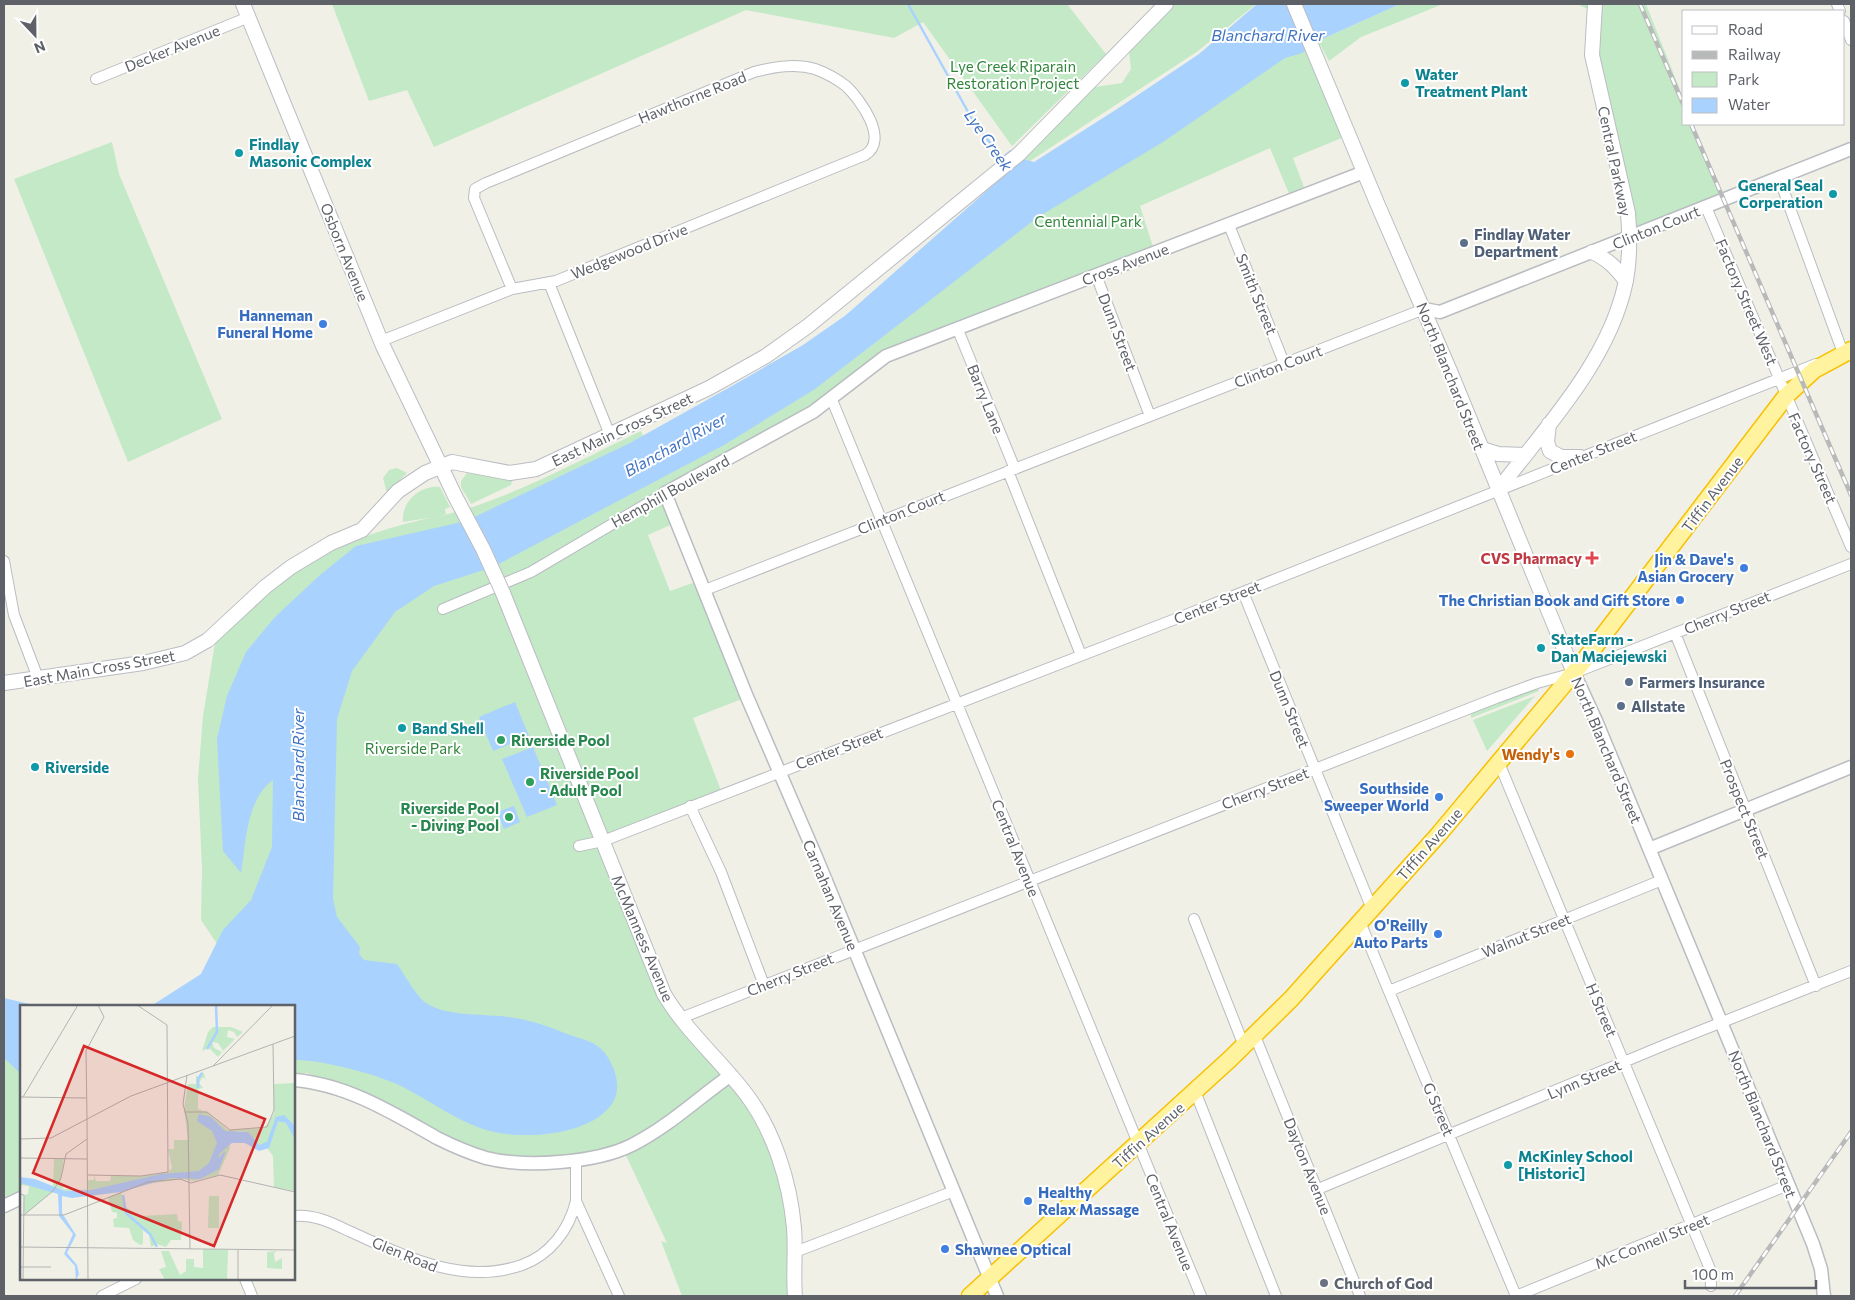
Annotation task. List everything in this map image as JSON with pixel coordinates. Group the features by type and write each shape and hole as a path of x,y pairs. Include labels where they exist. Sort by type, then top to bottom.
{"highway":[{"name":"Tiffin Avenue","path":"970,1296 1250,1041 1372,909 1499,763 1574,673 1786,396 1814,370 1847,351"}],"main road":[{"name":"Osborn Avenue","path":"243,4 381,341 440,467 483,549 503,593"},
{"name":"East Main Cross Street","path":"4,683 162,659 197,648 275,578 330,543 362,530 407,483 440,467 458,462 518,474 536,469 709,388 787,342 993,177 1019,154 1166,4"},
{"name":"North Blanchard Street","path":"1294,4 1424,309 1574,673"},
{"name":"Central Parkway","path":"1498,490 1601,350 1616,316 1626,281 1630,237 1624,188 1592,55 1594,6"},
{"path":"1592,252 1605,258 1616,267 1626,281"},
{"path":"1549,423 1547,442 1550,451 1561,457 1580,457"},
{"path":"1482,449 1498,454 1524,455"},
{"name":"McManness Avenue","path":"503,593 664,994 681,1018 731,1075 756,1110 779,1158 792,1209 795,1252 795,1296"}],"street":[{"name":"Decker Avenue","path":"96,79 249,17"},
{"path":"1845,24 1851,40"},
{"name":"Hawthorne Road","path":"512,289 474,198 475,189 754,72 793,66 805,67 829,75 853,93 874,132 873,149"},
{"name":"Wedgewood Drive","path":"381,341 512,289 549,283 839,165 873,149"},
{"name":"Clinton Court","path":"705,590 1424,309 1440,312 1851,149"},
{"name":"Cross Avenue","path":"886,356 958,330 1364,172"},
{"path":"1780,178 1847,351"},
{"name":"Factory Street West","path":"1706,207 1786,396"},
{"name":"Smith Street","path":"1230,225 1284,364"},
{"name":"Dunn Street","path":"1096,276 1150,416"},
{"path":"549,283 610,435"},
{"name":"Barry Lane","path":"958,330 1081,655"},
{"name":"Center Street","path":"579,846 603,841 1243,592 1847,351"},
{"name":"Hemphill Boulevard","path":"443,609 531,572 665,493 776,434 832,400 886,356"},
{"name":"Factory Street","path":"1786,396 1851,547"},
{"name":"Central Avenue","path":"832,400 1201,1296"},
{"name":"Carnahan Avenue","path":"665,493 997,1296"},
{"path":"4,561 8,591 14,615 38,678"},
{"name":"Cherry Street","path":"681,1018 1496,698 1537,683 1574,673 1851,564"},
{"name":"Dunn Street","path":"1243,592 1372,909"},
{"name":"Prospect Street","path":"1674,633 1816,986"},
{"name":"North Blanchard Street","path":"1574,673 1597,723 1788,1186 1821,1269 1824,1296"},
{"name":"H Street","path":"1499,763 1710,1269 1711,1286"},
{"path":"1649,849 1851,767"},
{"path":"690,806 721,872 764,985"},
{"name":"Walnut Street","path":"1390,992 1662,880"},
{"name":"Dayton Avenue","path":"1194,919 1318,1190 1360,1296"},
{"name":"G Street","path":"1360,922 1516,1296"},
{"name":"Lynn Street","path":"1318,1190 1623,1062 1851,972"},
{"path":"295,1080 317,1084 370,1101 455,1148 506,1162 534,1162 576,1160 605,1154 632,1145 668,1122 731,1075"},
{"path":"1195,1091 1276,1296"},
{"path":"576,1160 576,1201 619,1296"},
{"name":"Mc Connell Street","path":"1516,1296 1788,1186"},
{"path":"795,1252 954,1191"},
{"path":"4,1206 20,1198"},
{"name":"Glen Road","path":"295,1216 316,1217 432,1266 458,1271 477,1272 516,1267 546,1253 566,1227 576,1201"},
{"path":"102,1296 117,1292 135,1280"},
{"path":"245,1280 252,1296"}],"green space":[{"name":"Lye Creek Riparain Restoration Project","path":"332,4 1067,4 1106,54 1012,146 923,22 894,38 746,10 434,147 407,90 369,101"},
{"path":"1174,4 1256,4 1198,51 1030,161 1023,159 1095,87 1122,83 1131,69 1129,53 1133,45"},
{"path":"1400,4 1443,4 1361,37 1329,61 1318,41"},
{"path":"1578,4 1646,4 1682,95 1682,125 1693,125 1723,200 1630,237 1597,81 1594,8 1585,8"},
{"name":"Riverside Park","path":"1303,24 1349,135 1293,158 1307,195 1292,201 1270,148 1140,206 1155,253 886,356 832,400 666,493 677,522 648,535 670,591 701,580 747,697 693,718 722,793 603,841 664,994 731,1075 779,1158 795,1296 682,1296 661,1241 667,1243 623,1149 584,1158 486,1158 333,1084 307,1073 295,1073 295,1005 251,994 201,920 202,869 198,779 203,716 215,643 220,637 267,593 304,566 323,555 364,537 429,518 403,522 405,508 413,496 426,489 440,487 450,507 445,509 446,514 440,516 465,509 517,490 641,431 652,457"},
{"path":"112,142 119,174 222,419 128,462 14,179"},
{"path":"397,468 407,473 387,493 383,478 389,470"},
{"path":"467,473 510,478 512,481 511,485 471,504 461,487 461,481"},
{"path":"1537,687 1539,691 1471,718 1471,712"},
{"path":"1535,696 1487,751 1473,720"},
{"path":"4,1033 20,1039 20,1198 4,1206"}],"water":[{"name":"Blanchard River","path":"1257,4 1400,4 1318,41 1302,53 1285,58 1163,142 1038,217 815,389 724,445 493,567 434,586 395,612 352,671 337,719 333,899 337,917 360,947 359,954 364,960 397,964 419,996 435,1008 457,1013 529,1021 593,1043 605,1053 612,1064 617,1084 616,1096 603,1114 589,1123 553,1133 515,1135 498,1133 462,1120 393,1082 334,1065 295,1060 295,1005 153,1005 201,974 223,930 251,900 272,847 273,780 264,788 252,810 246,835 241,873 223,851 217,739 227,696 246,652 275,617 320,575 356,546 466,521 628,444 803,345 846,315 999,180 991,167 1010,150 1023,159 1034,162 1199,54"},
{"path":"515,702 529,736 493,751 479,717"},
{"name":"Riverside Pool - Adult Pool","path":"533,747 557,805 527,817 502,759"},
{"name":"Riverside Pool - Diving Pool","path":"514,806 520,822 504,829 497,812"},
{"path":"4,998 34,1005 20,1005 20,1073 4,1058"}],"waterway":[{"name":"Lye Creek","path":"908,4 972,119 1003,160"}],"railway":[{"path":"1640,4 1682,101"},
{"path":"1691,125 1851,495"},
{"path":"1735,1296 1851,1132"}],"place":[{"name":"Water Treatment Plant","path":"1405,83"},
{"name":"Findlay Masonic Complex","path":"239,153"},
{"name":"General Seal Corperation","path":"1833,194"},
{"name":"Findlay Water Department","path":"1464,243"},
{"name":"Hanneman Funeral Home","path":"323,324"},
{"name":"CVS Pharmacy","path":"1592,558"},
{"name":"Jin & Dave's Asian Grocery","path":"1744,568"},
{"name":"The Christian Book and Gift Store","path":"1680,600"},
{"name":"StateFarm - Dan Maciejewski","path":"1541,648"},
{"name":"Farmers Insurance","path":"1629,682"},
{"name":"Allstate","path":"1621,706"},
{"name":"Band Shell","path":"402,728"},
{"name":"Riverside Pool","path":"501,740"},
{"name":"Wendy's","path":"1570,754"},
{"name":"Riverside","path":"35,767"},
{"name":"Riverside Pool - Adult Pool","path":"530,782"},
{"name":"Southside Sweeper World","path":"1439,797"},
{"name":"Riverside Pool - Diving Pool","path":"509,817"},
{"name":"O'Reilly Auto Parts","path":"1438,934"},
{"name":"McKinley School [Historic]","path":"1508,1165"},
{"name":"Healthy Relax Massage","path":"1028,1201"},
{"name":"Shawnee Optical","path":"945,1249"},
{"name":"Church of God","path":"1324,1283"}],"park label":[{"name":"Centennial Park","path":"1088,221"}]}
